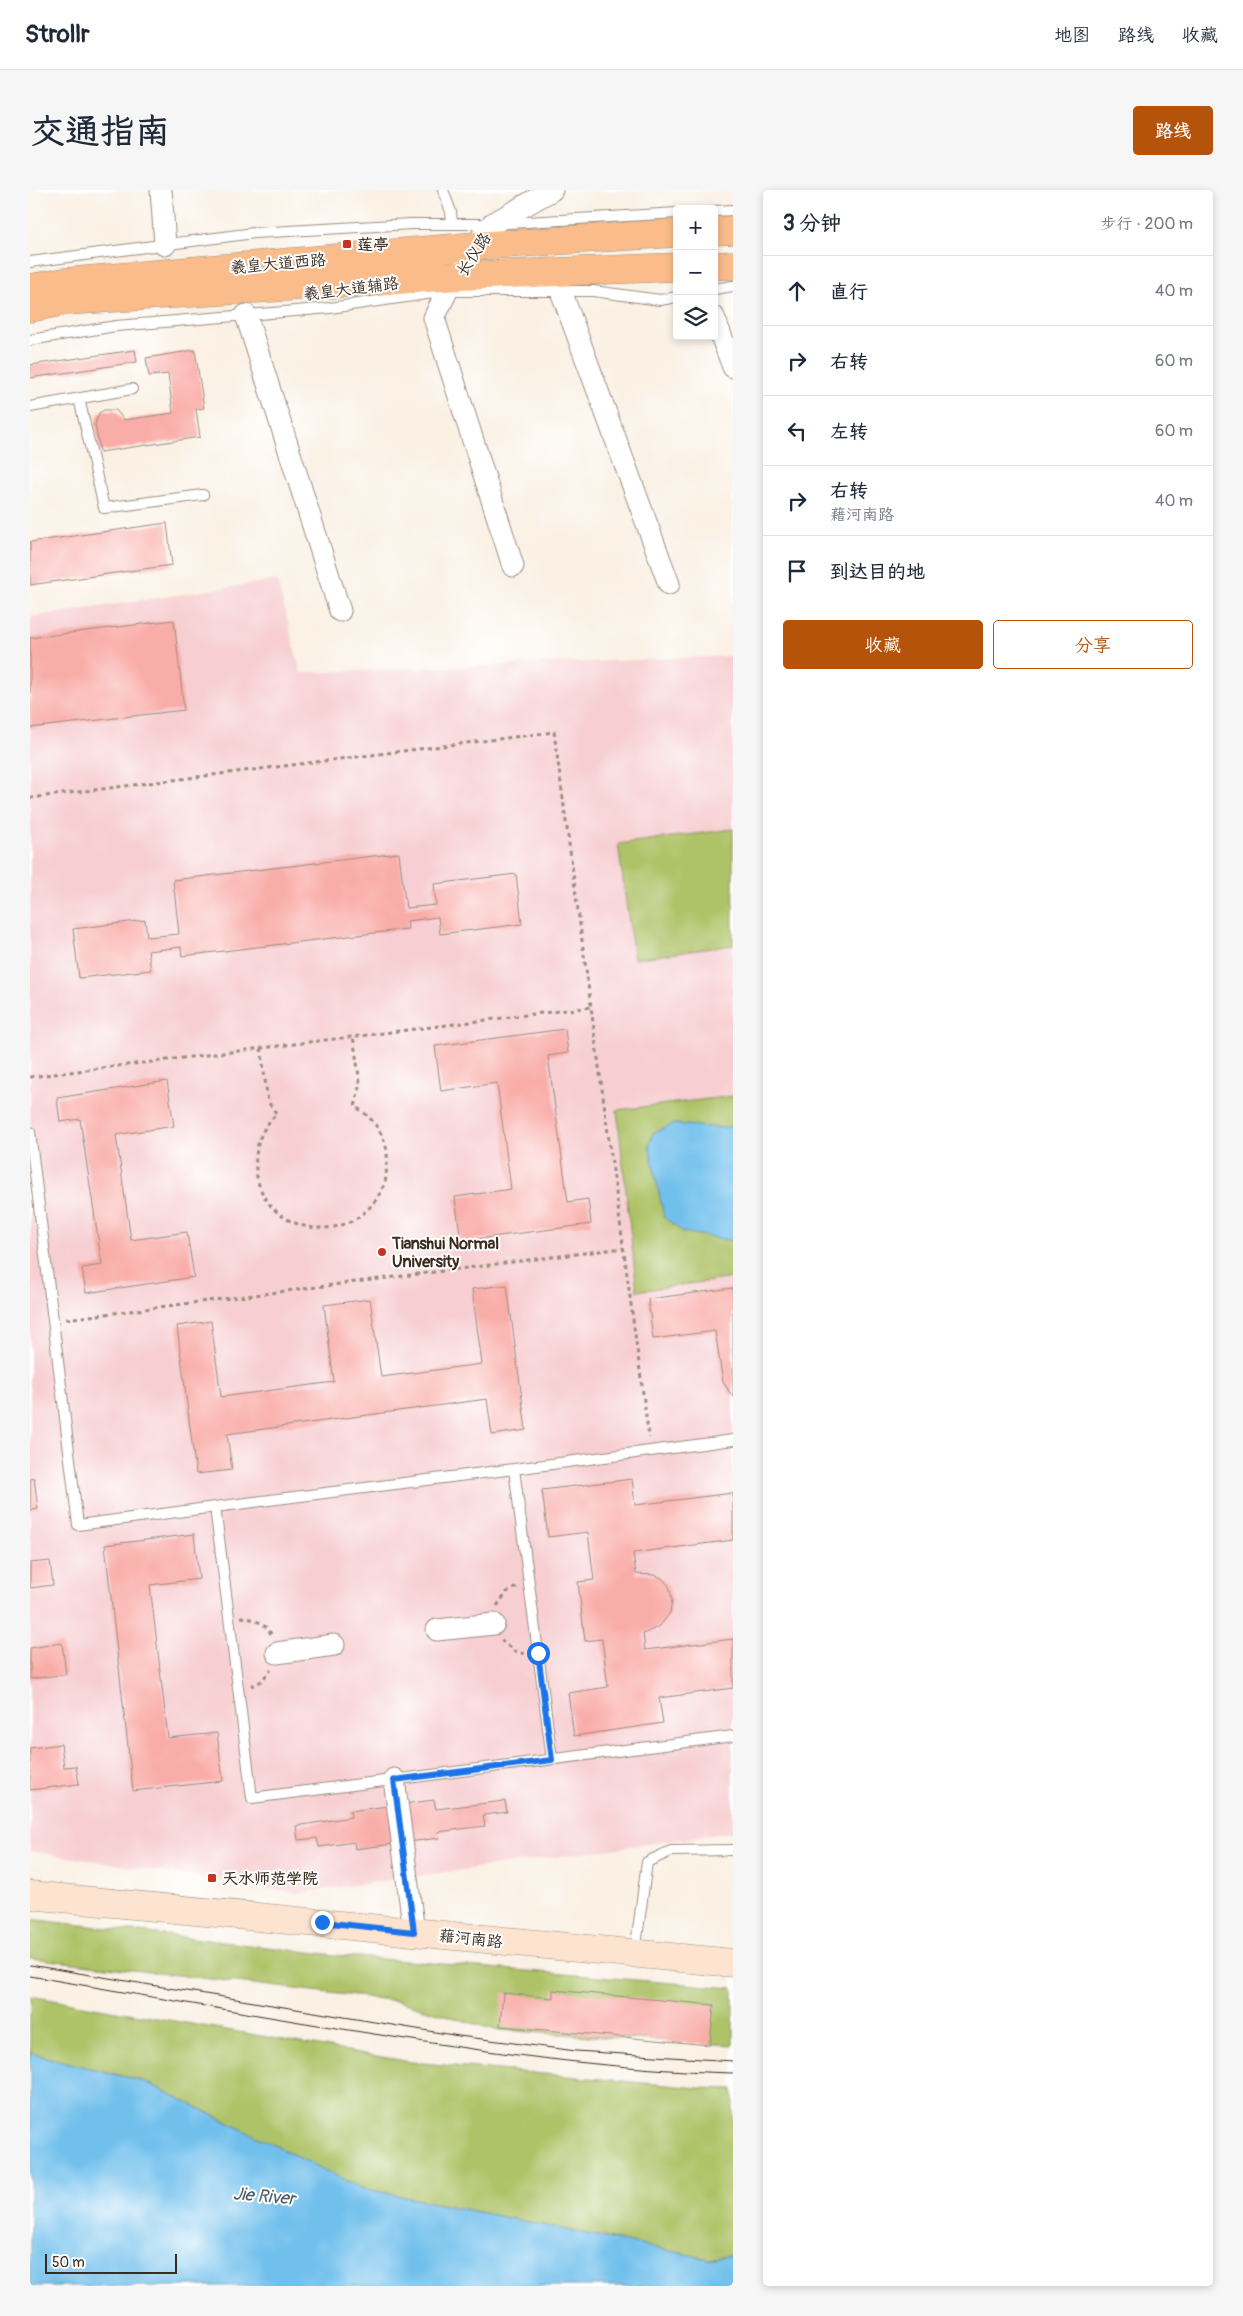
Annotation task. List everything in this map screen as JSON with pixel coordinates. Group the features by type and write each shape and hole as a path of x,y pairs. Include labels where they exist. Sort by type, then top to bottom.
{"main road":[{"path":"718,231 733,230"},
{"name":"羲皇大道西路","path":"30,288 64,282 475,246 673,233"},
{"path":"718,266 733,265"},
{"name":"羲皇大道西路","path":"30,308 66,301 453,284 673,267"},
{"name":"藉河南路","path":"30,1896 733,1963"}],"street":[{"path":"161,190 165,244"},
{"name":"长仪路","path":"513,566 434,318 475,246 492,224 547,192"},
{"path":"561,291 670,584"},
{"path":"246,315 340,611"},
{"path":"718,328 733,367"},
{"path":"437,1630 494,1624"},
{"path":"276,1653 334,1645"},
{"path":"394,1780 414,1932"}],"lane":[{"path":"443,190 451,212 452,224"},
{"path":"718,211 733,210"},
{"path":"30,262 254,233 411,224 492,224 673,213"},
{"name":"羲皇大道辅路","path":"30,340 116,326 330,308 453,284 561,291 593,291 660,300 673,298"},
{"path":"718,288 733,286"},
{"path":"30,408 132,389"},
{"path":"79,398 104,508 203,495"},
{"path":"30,1132 78,1525 733,1440"},
{"path":"514,1469 552,1760"},
{"path":"215,1507 252,1798 733,1736"},
{"path":"635,1954 647,1862 671,1851 733,1850"}],"path":[{"path":"30,798 554,732 651,1451"},
{"path":"30,1077 591,1007"},
{"path":"261,1048 268,1102 277,1114 268,1122 257,1145 255,1170 262,1195 280,1215 303,1227 329,1229 354,1221 374,1204 385,1181 387,1155 379,1130 362,1110 355,1107 360,1083 353,1036"},
{"path":"53,1321 623,1248"}],"shaded area":[{"name":"Tianshui Normal University","path":"277,580 301,673 733,656 733,1832 298,1893 30,1851 30,617"}],"green space":[{"path":"733,829 733,945 634,959 618,844"},
{"path":"733,1096 733,1278 637,1291 617,1110"},
{"path":"30,1919 334,1955 733,1988 733,2045 495,2030 398,2001 30,1958"},
{"path":"30,1996 411,2062 700,2088 733,2089 733,2255 709,2259 361,2188 146,2082 30,2053"}],"water":[{"path":"674,1124 724,1128 733,1125 733,1241 683,1232 664,1217 649,1145 653,1133"},
{"name":"Jie River","path":"30,2053 146,2082 361,2188 709,2259 733,2255 733,2286 30,2286"}],"building":[{"path":"135,350 137,362 30,378 30,365"},
{"path":"195,350 204,408 196,409 200,437 100,452 95,424 99,413 104,410 116,410 124,420 173,413 168,374 149,376 146,358"},
{"path":"167,523 172,565 30,585 30,542"},
{"path":"174,620 184,710 30,728 30,638"},
{"path":"399,853 406,908 436,905 434,884 516,874 522,924 440,934 438,917 407,921 408,929 182,956 181,947 148,951 151,970 79,978 73,929 145,920 147,937 179,934 173,880"},
{"path":"565,1029 568,1053 548,1056 568,1202 588,1199 591,1224 461,1241 455,1197 511,1189 497,1083 441,1091 435,1046"},
{"path":"167,1081 174,1126 116,1135 131,1240 187,1232 194,1277 86,1293 82,1268 102,1265 80,1119 60,1122 57,1098"},
{"path":"507,1285 526,1430 492,1435 487,1399 227,1434 232,1470 196,1474 177,1326 211,1321 221,1397 334,1382 324,1305 370,1299 381,1377 482,1364 472,1289"},
{"path":"733,1288 733,1397 723,1382 715,1331 653,1339 648,1299"},
{"path":"34,1478 38,1509 30,1510 30,1479"},
{"path":"632,1479 635,1505 733,1493 733,1540 633,1553 636,1574 654,1575 662,1578 669,1586 672,1600 670,1613 660,1626 643,1634 645,1650 733,1639 733,1688 659,1698 663,1723 574,1736 568,1693 608,1687 602,1639 585,1641 578,1582 594,1580 588,1532 548,1537 542,1490"},
{"path":"194,1534 199,1579 150,1585 168,1738 217,1733 223,1781 133,1791 105,1545"},
{"path":"50,1561 53,1585 30,1588 30,1563"},
{"path":"62,1643 66,1674 30,1679 30,1648"},
{"path":"61,1744 64,1767 76,1766 79,1784 30,1790 30,1748"},
{"path":"434,1800 436,1809 505,1801 507,1812 483,1815 485,1826 438,1832 439,1838 355,1849 354,1842 319,1847 317,1838 298,1840 296,1826 351,1817 350,1811"},
{"path":"553,1990 714,2005 710,2045 500,2026 503,1993 553,1998"}],"tram line":[{"path":"30,1965 459,2036 576,2051 733,2061"},
{"path":"30,1976 307,2023 482,2050 565,2061 649,2069 733,2073"}],"place":[{"name":"莲亭","path":"347,244"},
{"name":"Tianshui Normal University","path":"382,1252"},
{"name":"天水师范学院","path":"212,1878"}],"route":[{"path":"322,1922 414,1932 394,1780 552,1760 538,1653"}]}
